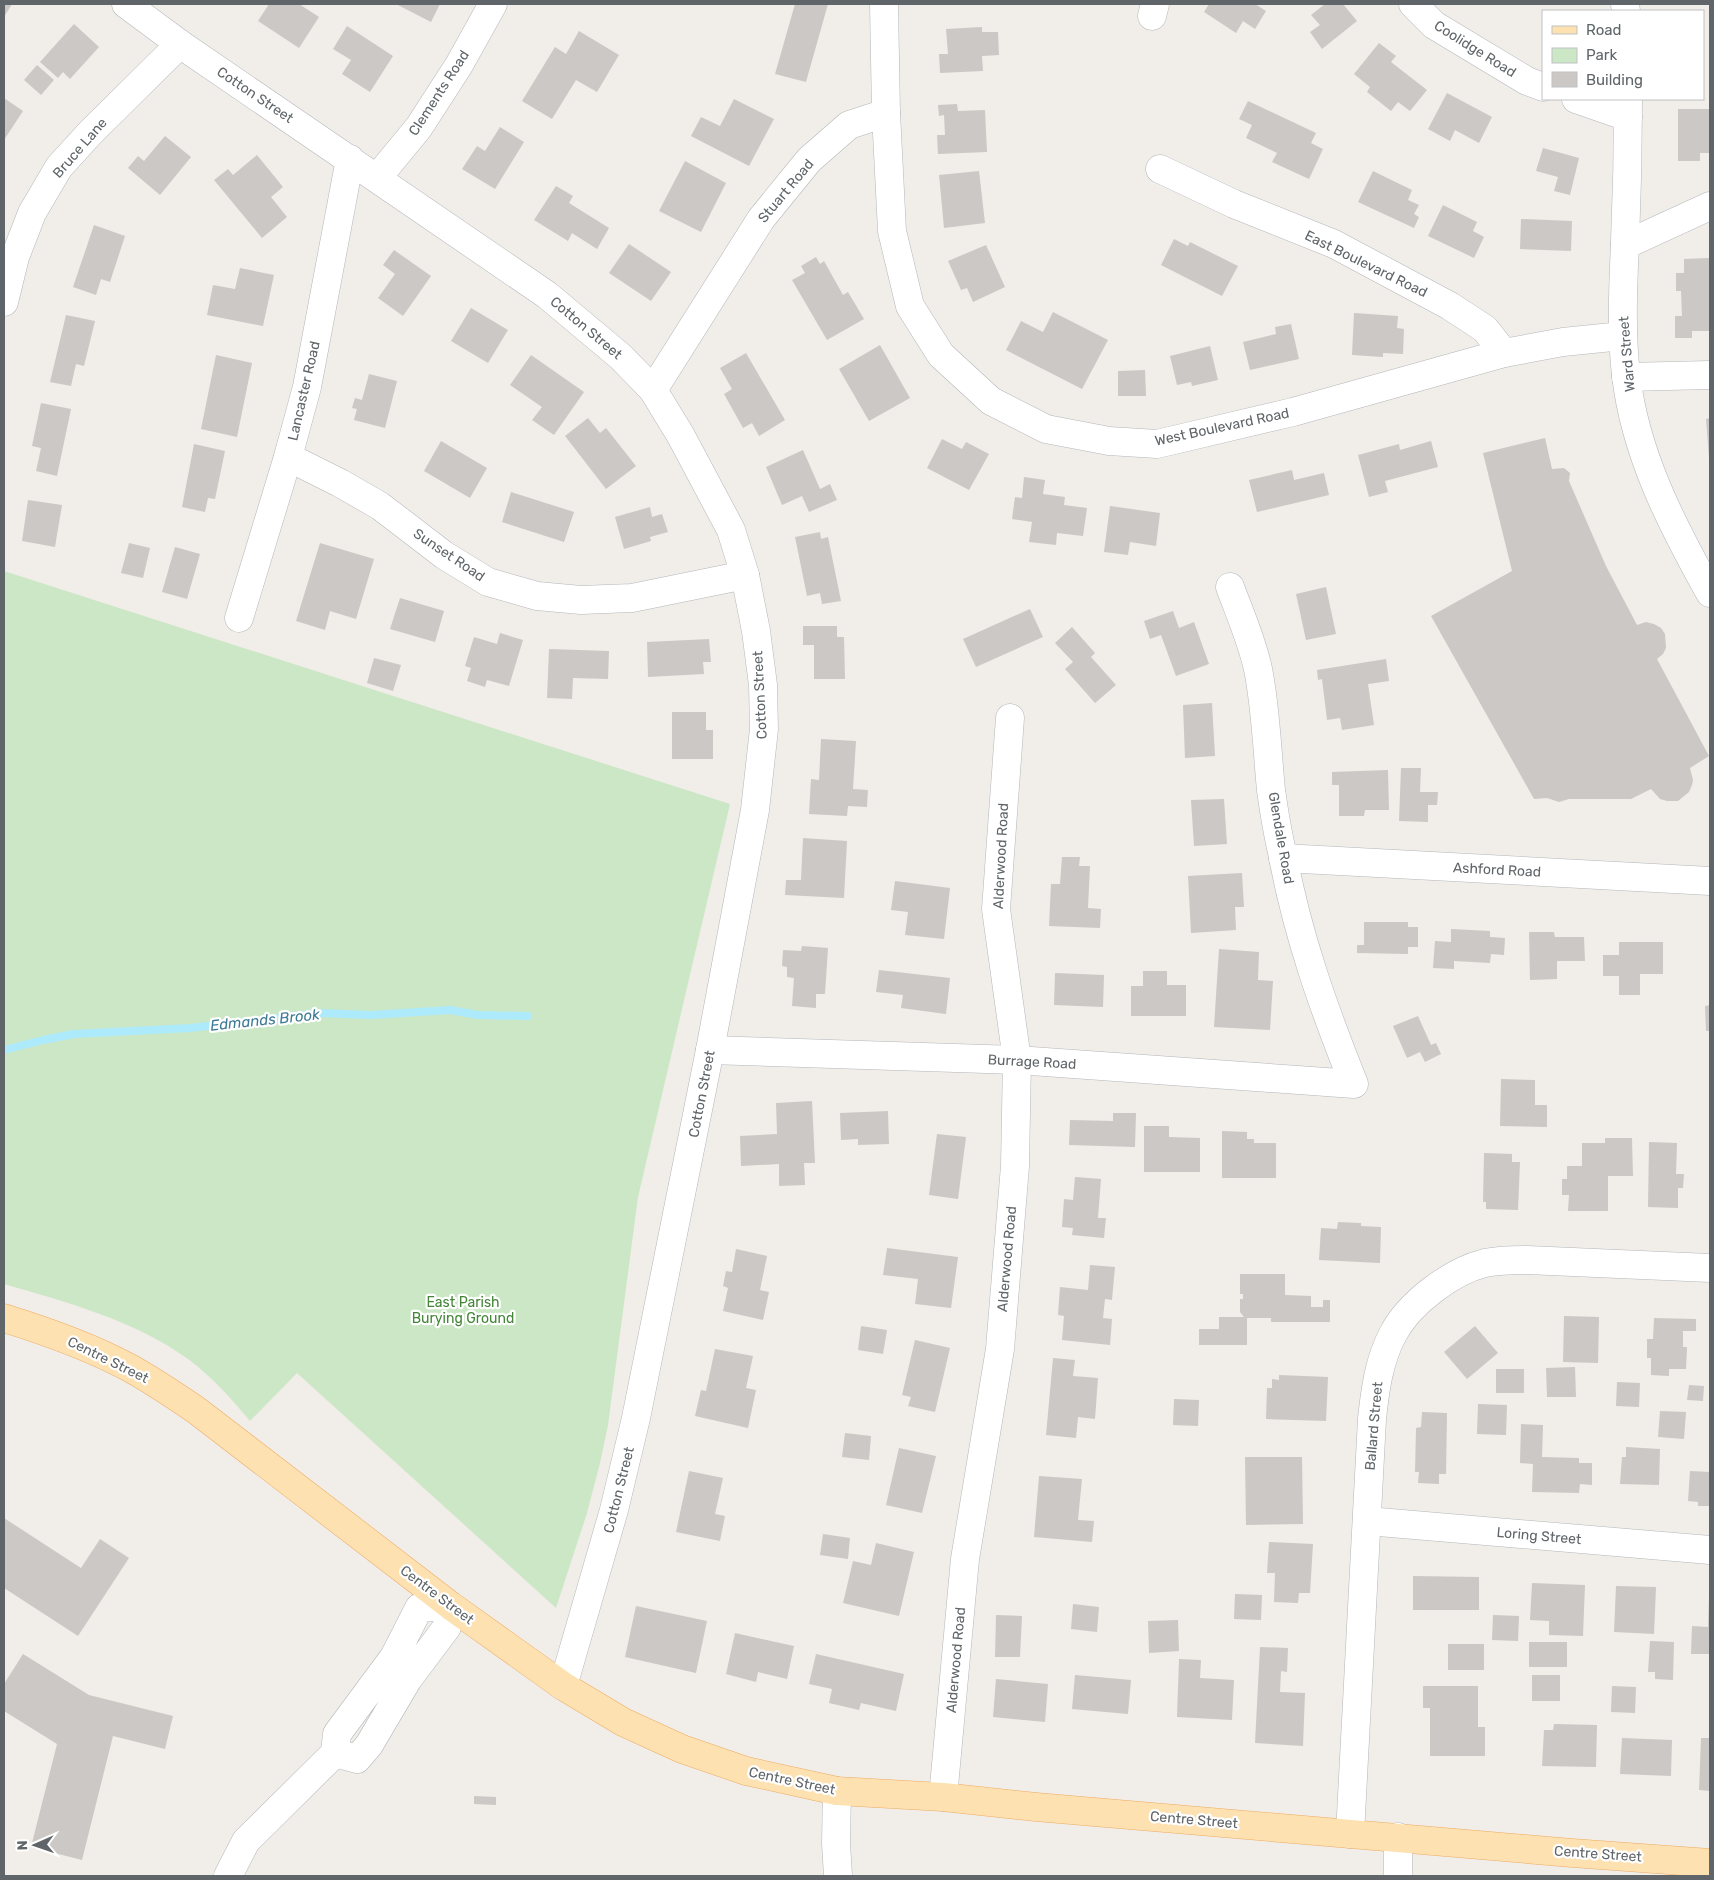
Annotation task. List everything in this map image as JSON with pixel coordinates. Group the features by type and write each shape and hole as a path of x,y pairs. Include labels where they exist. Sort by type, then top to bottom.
{"main road":[{"name":"Centre Street","path":"4,1318 68,1340 128,1367 165,1389 196,1410 451,1606 563,1686 622,1722 682,1750 746,1771 837,1791 943,1797 1350,1834 1710,1863"}],"street":[{"name":"Cotton Street","path":"126,4 180,44 546,295 622,357 653,390 682,436 731,530 745,575 756,631 763,685 764,729 755,810 710,1050 636,1418 612,1519 563,1686"},
{"name":"Clements Road","path":"377,178 419,127 459,65 493,4"},
{"path":"884,4 886,113"},
{"name":"Coolidge Road","path":"1413,4 1434,25 1527,81 1542,87"},
{"name":"Bruce Lane","path":"4,302 15,257 32,213 59,167 91,132 180,44"},
{"path":"1582,100 1628,108"},
{"name":"Ward Street","path":"1628,108 1622,336 1626,377 1645,455 1656,484 1668,514 1710,593"},
{"name":"West Boulevard Road","path":"886,113 892,231 910,306 941,355 991,401 1046,429 1109,441 1157,444 1293,412 1504,353 1563,342 1622,336"},
{"name":"Stuart Road","path":"653,390 761,219 809,160 849,125 886,113"},
{"name":"Lancaster Road","path":"239,618 288,458 307,387 350,160"},
{"name":"East Boulevard Road","path":"1160,169 1234,204 1334,244 1450,306 1485,329 1504,353"},
{"path":"1625,245 1710,206"},
{"path":"1626,377 1710,375"},
{"name":"Sunset Road","path":"288,458 340,483 380,506 444,555 488,582 537,596 581,600 632,598 745,575"},
{"name":"Glendale Road","path":"1230,587 1246,628 1258,668 1272,791 1283,858 1309,965 1354,1084"},
{"name":"Alderwood Road","path":"943,1797 965,1559 1000,1349 1015,1166 1017,1060 996,910 1010,718"},
{"name":"Ashford Road","path":"1283,858 1710,881"},
{"name":"Burrage Road","path":"710,1050 1017,1060 1354,1084"},
{"name":"Ballard Street","path":"1350,1834 1372,1419 1375,1389 1382,1361 1393,1333 1402,1320 1438,1286 1474,1267 1502,1260 1710,1268"},
{"name":"Loring Street","path":"1367,1521 1710,1550"},
{"path":"228,1876 246,1842 335,1753 337,1734 394,1657 419,1608 451,1606"},
{"path":"837,1791 836,1843 838,1876"},
{"path":"1398,1837 1398,1876"}],"green space":[{"name":"East Parish Burying Ground","path":"4,571 730,804 638,1197 608,1425 600,1463 587,1513 556,1608 297,1373 250,1421 205,1373 167,1345 145,1333 99,1314 4,1284"}],"building":[{"path":"4,4 12,4 4,17"},
{"path":"269,4 299,4 319,17 299,48 258,21"},
{"path":"396,4 440,4 431,22"},
{"path":"795,4 828,4 806,82 775,74"},
{"path":"1209,4 1255,4 1266,11 1255,29 1243,21 1236,33 1204,12"},
{"path":"1325,4 1343,4 1357,21 1322,49 1310,32 1320,25 1311,15"},
{"path":"74,24 99,47 70,79 63,72 58,78 40,62"},
{"path":"347,26 393,56 370,92 342,74 351,60 333,49"},
{"path":"982,27 982,32 998,32 999,55 982,56 983,71 940,73 939,54 948,54 946,29"},
{"path":"579,31 619,55 597,92 576,80 552,119 522,101 555,47 566,54"},
{"path":"1379,43 1396,56 1391,62 1427,90 1410,111 1398,102 1391,111 1367,92 1370,87 1354,74"},
{"path":"37,65 54,80 41,95 24,80"},
{"path":"1447,93 1492,117 1479,143 1455,130 1450,141 1428,129"},
{"path":"4,98 23,111 4,140"},
{"path":"734,99 774,119 749,166 691,136 701,117 720,126"},
{"path":"1248,101 1316,133 1311,143 1323,149 1309,179 1272,162 1277,153 1246,138 1252,125 1239,119"},
{"path":"957,104 958,111 985,110 987,152 938,154 937,135 945,135 944,115 939,116 938,105"},
{"path":"1678,109 1710,109 1710,153 1700,153 1700,161 1678,161"},
{"path":"500,127 524,142 495,189 462,169 477,146 485,151"},
{"path":"165,136 191,157 160,195 128,168 138,156 144,161"},
{"path":"1543,148 1579,158 1570,195 1554,191 1558,177 1536,171"},
{"path":"257,155 283,187 271,197 287,217 262,238 214,180 228,169 233,175"},
{"path":"685,161 726,183 701,232 659,211"},
{"path":"979,171 985,223 944,228 939,175"},
{"path":"1373,171 1412,190 1408,200 1419,205 1414,214 1419,217 1414,228 1358,202"},
{"path":"556,186 573,196 569,203 609,228 597,249 572,233 568,241 534,220"},
{"path":"1443,205 1477,222 1473,231 1484,237 1474,258 1428,236"},
{"path":"1521,219 1572,221 1571,251 1520,249"},
{"path":"94,225 125,236 110,282 101,279 96,295 73,287"},
{"path":"1174,239 1188,246 1190,242 1238,266 1222,296 1161,265"},
{"path":"629,244 671,272 651,301 609,273"},
{"path":"986,245 1005,287 973,302 967,288 961,290 948,261"},
{"path":"394,250 431,276 403,316 378,298 395,274 383,265"},
{"path":"816,257 820,264 824,261 843,295 848,292 864,319 827,340 792,280 805,273 801,266"},
{"path":"1710,258 1710,331 1692,331 1692,338 1675,338 1675,316 1682,316 1681,291 1676,291 1676,273 1684,273 1684,259"},
{"path":"240,268 274,275 263,326 207,315 213,285 235,289"},
{"path":"471,308 508,330 488,363 451,341"},
{"path":"1053,312 1108,340 1082,389 1006,350 1021,321 1043,332"},
{"path":"1354,313 1398,316 1397,328 1404,329 1403,354 1383,353 1383,357 1352,355"},
{"path":"66,315 95,321 84,366 76,364 71,386 50,382"},
{"path":"1291,324 1299,359 1250,370 1243,342 1276,334 1275,327"},
{"path":"880,345 910,398 869,421 839,369"},
{"path":"1210,346 1218,380 1192,386 1191,382 1177,385 1170,356"},
{"path":"746,353 785,420 759,436 752,423 743,428 724,394 732,389 720,368"},
{"path":"216,355 252,363 237,437 201,429"},
{"path":"531,355 584,392 554,435 532,420 542,407 510,385"},
{"path":"1145,370 1146,396 1118,396 1118,371"},
{"path":"369,374 397,381 385,428 354,420 357,409 352,408 355,398 362,400"},
{"path":"41,403 71,409 57,476 36,471 41,448 32,446"},
{"path":"588,418 600,433 606,428 636,466 606,489 565,436"},
{"path":"1710,418 1710,458 1709,458 1706,419"},
{"path":"1545,438 1552,469 1564,468 1570,473 1569,481 1606,566 1637,625 1646,622 1654,624 1661,628 1665,634 1666,648 1657,659 1709,756 1690,768 1693,780 1692,785 1689,792 1678,801 1660,799 1651,789 1631,799 1569,799 1559,802 1547,798 1534,799 1431,616 1512,571 1483,453"},
{"path":"942,439 962,449 966,442 989,454 969,490 927,468"},
{"path":"441,441 487,468 470,498 424,471"},
{"path":"1431,441 1438,467 1385,481 1388,492 1369,497 1358,455 1399,444 1400,450"},
{"path":"194,444 225,451 215,499 208,498 205,512 182,507"},
{"path":"803,450 820,489 830,484 837,500 809,512 802,496 782,505 766,467"},
{"path":"1292,470 1294,480 1324,473 1329,495 1257,512 1249,480"},
{"path":"1024,477 1045,480 1043,494 1065,497 1064,505 1087,508 1083,536 1057,533 1056,545 1029,542 1032,522 1012,519 1015,497 1022,498"},
{"path":"511,492 574,512 564,542 502,522"},
{"path":"28,500 62,505 55,547 22,541"},
{"path":"1110,506 1160,513 1156,546 1130,542 1128,555 1104,552"},
{"path":"650,507 652,517 662,514 668,532 650,537 651,541 624,549 615,517"},
{"path":"820,532 821,539 828,537 841,601 822,604 820,593 807,596 795,537"},
{"path":"129,543 150,548 143,578 121,573"},
{"path":"320,543 374,559 356,619 330,611 325,630 296,621"},
{"path":"175,547 200,554 187,599 162,592"},
{"path":"1326,587 1336,634 1306,640 1296,594"},
{"path":"400,598 444,611 435,642 390,629"},
{"path":"1030,609 1043,637 976,667 963,639"},
{"path":"1173,611 1179,628 1194,622 1209,664 1176,676 1161,635 1150,639 1144,621"},
{"path":"803,626 837,626 837,637 844,637 845,679 814,679 814,645 803,645"},
{"path":"1072,627 1095,653 1091,657 1116,685 1095,703 1065,669 1073,662 1055,643"},
{"path":"500,633 523,640 509,686 487,680 485,687 467,681 471,668 465,666 474,637 497,644"},
{"path":"709,639 711,662 703,662 704,674 648,677 647,642"},
{"path":"549,649 609,651 608,679 573,678 572,699 547,698"},
{"path":"374,658 401,665 393,691 367,683"},
{"path":"1386,659 1389,681 1368,684 1374,725 1342,730 1340,718 1327,720 1322,679 1318,680 1317,670"},
{"path":"1212,703 1215,756 1185,758 1183,705"},
{"path":"672,712 706,712 706,730 713,730 713,759 672,759"},
{"path":"821,739 856,741 853,789 868,790 867,807 848,806 847,816 809,814 811,779 819,780"},
{"path":"1401,768 1421,768 1420,792 1438,792 1437,805 1428,805 1428,822 1399,821"},
{"path":"1388,770 1389,810 1365,810 1364,816 1339,816 1339,785 1332,785 1332,772"},
{"path":"1224,799 1227,844 1194,846 1191,800"},
{"path":"803,838 847,841 844,898 785,895 786,880 801,880"},
{"path":"1062,857 1080,857 1079,866 1090,866 1088,908 1101,909 1100,928 1049,926 1051,884 1060,884"},
{"path":"1242,873 1244,907 1235,907 1236,930 1191,933 1188,876"},
{"path":"895,881 950,888 944,939 905,935 908,912 891,910"},
{"path":"1364,922 1408,922 1408,927 1418,927 1418,947 1408,947 1408,954 1357,953 1357,945 1364,945"},
{"path":"1451,929 1490,931 1490,937 1505,938 1504,955 1491,954 1490,963 1454,961 1454,969 1433,968 1435,941 1451,942"},
{"path":"1529,932 1554,932 1555,937 1584,937 1585,961 1557,961 1557,979 1530,980"},
{"path":"1619,942 1663,942 1663,974 1640,974 1640,995 1619,995 1619,976 1603,976 1603,955 1619,955"},
{"path":"802,946 828,948 825,994 816,994 816,1008 792,1006 794,978 787,977 787,967 782,966 783,950 801,951"},
{"path":"1219,949 1259,952 1258,980 1273,981 1270,1030 1214,1027"},
{"path":"879,970 950,978 946,1014 901,1008 903,995 876,992"},
{"path":"1143,971 1167,971 1167,985 1186,985 1186,1016 1131,1016 1131,986 1143,986"},
{"path":"1055,973 1104,975 1103,1007 1054,1005"},
{"path":"1710,1005 1710,1031 1706,1031 1705,1006"},
{"path":"1418,1016 1431,1045 1436,1043 1441,1054 1425,1062 1420,1052 1407,1058 1393,1026"},
{"path":"1501,1079 1535,1080 1535,1105 1547,1105 1547,1127 1500,1126"},
{"path":"812,1101 815,1163 804,1163 805,1185 779,1186 779,1164 741,1166 740,1136 777,1134 776,1103"},
{"path":"888,1111 889,1144 858,1145 858,1139 841,1140 840,1113"},
{"path":"1113,1113 1136,1113 1135,1147 1069,1145 1070,1120 1113,1121"},
{"path":"1144,1126 1169,1126 1169,1137 1200,1138 1200,1172 1144,1172"},
{"path":"1222,1131 1247,1132 1247,1139 1254,1139 1254,1143 1276,1143 1276,1178 1222,1178"},
{"path":"937,1134 966,1137 958,1199 929,1195"},
{"path":"1605,1138 1632,1138 1633,1176 1608,1176 1608,1211 1568,1211 1569,1195 1562,1195 1562,1179 1567,1179 1567,1166 1582,1166 1582,1143 1605,1143"},
{"path":"1649,1142 1677,1143 1676,1174 1684,1174 1683,1188 1678,1188 1678,1208 1648,1207"},
{"path":"1484,1153 1512,1154 1512,1162 1520,1162 1518,1210 1486,1209 1486,1202 1483,1202"},
{"path":"1075,1177 1101,1179 1098,1218 1106,1218 1104,1238 1072,1235 1073,1228 1062,1227 1064,1199 1073,1200"},
{"path":"1338,1222 1361,1223 1361,1226 1381,1227 1380,1263 1319,1260 1321,1228 1337,1229"},
{"path":"887,1248 958,1257 951,1308 915,1304 918,1279 883,1275"},
{"path":"736,1249 767,1256 760,1290 769,1292 763,1320 723,1311 728,1288 723,1286 726,1271 732,1272"},
{"path":"1090,1265 1115,1267 1112,1300 1105,1299 1103,1318 1112,1319 1110,1345 1062,1340 1064,1316 1058,1315 1060,1287 1088,1290"},
{"path":"1240,1274 1285,1274 1285,1295 1311,1296 1311,1307 1323,1307 1323,1300 1330,1300 1330,1322 1271,1322 1271,1318 1247,1318 1247,1345 1199,1345 1199,1329 1219,1329 1219,1317 1244,1317 1240,1312 1240,1299 1243,1299 1243,1294 1240,1294"},
{"path":"1564,1316 1599,1317 1598,1363 1563,1362"},
{"path":"1654,1318 1696,1319 1696,1331 1683,1331 1683,1347 1687,1347 1686,1369 1669,1369 1669,1376 1651,1375 1651,1358 1647,1358 1647,1339 1653,1339"},
{"path":"861,1326 887,1330 883,1354 858,1350"},
{"path":"1475,1326 1498,1353 1467,1379 1444,1352"},
{"path":"915,1340 950,1348 935,1412 908,1406 911,1397 902,1395"},
{"path":"715,1349 753,1356 746,1388 756,1390 748,1428 695,1416 701,1390 706,1391"},
{"path":"1053,1358 1075,1360 1073,1376 1098,1378 1095,1419 1078,1417 1076,1438 1046,1435"},
{"path":"1575,1367 1576,1397 1547,1397 1546,1368"},
{"path":"1496,1369 1524,1369 1524,1393 1496,1393"},
{"path":"1279,1375 1328,1377 1326,1421 1266,1419 1267,1388 1272,1388 1272,1379 1279,1380"},
{"path":"1617,1382 1640,1383 1639,1407 1616,1406"},
{"path":"1689,1385 1704,1386 1703,1401 1687,1400"},
{"path":"1174,1399 1199,1400 1198,1426 1173,1425"},
{"path":"1478,1404 1507,1405 1506,1435 1477,1434"},
{"path":"1660,1411 1686,1412 1684,1439 1658,1437"},
{"path":"1422,1412 1447,1413 1446,1474 1439,1474 1439,1484 1418,1483 1419,1472 1415,1472 1416,1428 1421,1427"},
{"path":"1521,1424 1543,1425 1542,1457 1579,1458 1579,1463 1592,1463 1592,1485 1580,1484 1579,1493 1532,1492 1533,1464 1520,1463"},
{"path":"845,1433 871,1436 869,1460 842,1457"},
{"path":"1626,1447 1660,1449 1659,1485 1620,1484 1622,1457 1626,1457"},
{"path":"899,1448 936,1456 922,1513 886,1505"},
{"path":"1245,1457 1302,1457 1303,1524 1246,1525"},
{"path":"689,1471 723,1478 715,1514 725,1516 720,1541 676,1532"},
{"path":"1690,1471 1710,1472 1710,1506 1698,1506 1698,1502 1688,1501"},
{"path":"1039,1476 1082,1479 1078,1520 1094,1521 1092,1542 1034,1537"},
{"path":"4,1518 81,1568 100,1539 129,1558 78,1636 4,1588"},
{"path":"823,1534 850,1538 848,1559 820,1555"},
{"path":"1269,1542 1313,1544 1310,1593 1299,1593 1298,1603 1274,1602 1275,1573 1267,1573"},
{"path":"876,1543 914,1552 899,1616 843,1603 853,1561 871,1565"},
{"path":"1413,1576 1479,1577 1479,1610 1413,1610"},
{"path":"1532,1583 1585,1585 1583,1636 1549,1635 1549,1621 1530,1620"},
{"path":"1616,1586 1656,1587 1654,1634 1614,1632"},
{"path":"1235,1594 1262,1595 1261,1620 1234,1619"},
{"path":"1709,1597 1710,1654 1691,1654 1692,1626 1708,1627"},
{"path":"1073,1604 1099,1607 1097,1632 1071,1629"},
{"path":"636,1606 707,1621 696,1673 625,1657"},
{"path":"996,1615 1022,1616 1020,1657 995,1657"},
{"path":"1493,1615 1519,1616 1518,1641 1492,1640"},
{"path":"1178,1620 1179,1651 1149,1653 1148,1621"},
{"path":"735,1633 794,1646 787,1679 758,1672 756,1682 726,1674"},
{"path":"1650,1641 1674,1642 1673,1680 1655,1679 1655,1672 1648,1672"},
{"path":"1529,1642 1567,1642 1567,1667 1529,1667"},
{"path":"1448,1644 1484,1644 1484,1670 1448,1670"},
{"path":"1260,1647 1288,1648 1287,1672 1281,1671 1280,1692 1305,1693 1303,1746 1255,1743"},
{"path":"23,1654 89,1695 173,1716 165,1749 113,1736 82,1860 31,1847 57,1744 4,1711 4,1684"},
{"path":"816,1654 904,1674 896,1711 861,1703 859,1710 829,1703 832,1689 809,1684"},
{"path":"1179,1659 1201,1660 1200,1678 1234,1680 1232,1720 1177,1717"},
{"path":"1075,1675 1131,1680 1128,1714 1072,1709"},
{"path":"1532,1675 1560,1675 1560,1701 1532,1701"},
{"path":"996,1679 1048,1684 1045,1722 993,1717"},
{"path":"1423,1686 1478,1686 1478,1727 1485,1727 1485,1756 1430,1756 1430,1708 1423,1708"},
{"path":"1612,1686 1636,1687 1635,1713 1611,1712"},
{"path":"1554,1724 1597,1725 1596,1767 1542,1766 1544,1730 1553,1730"},
{"path":"1622,1738 1672,1740 1671,1776 1620,1774"},
{"path":"1701,1738 1710,1738 1710,1791 1699,1790"},
{"path":"474,1796 496,1797 496,1805 474,1804"}],"waterway":[{"name":"Edmands Brook","path":"4,1050 74,1034 190,1028 320,1013 371,1015 450,1010 478,1015 528,1016"}]}
